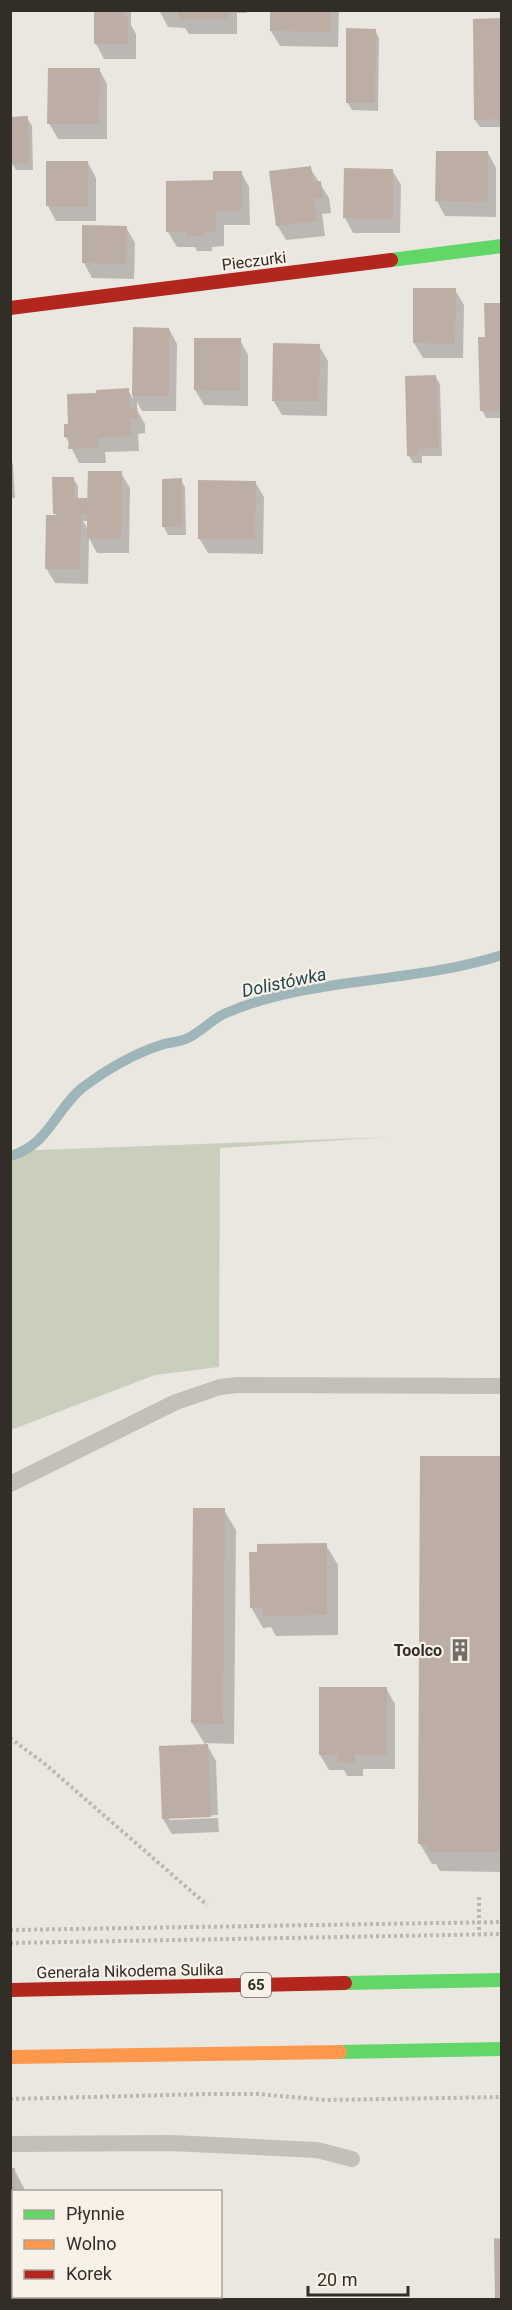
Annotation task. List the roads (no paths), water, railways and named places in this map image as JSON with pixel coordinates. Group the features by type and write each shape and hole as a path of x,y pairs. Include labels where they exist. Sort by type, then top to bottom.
{"main road":[{"name":"Pieczurki","path":"10,308 501,246"},
{"name":"Generała Nikodema Sulika","path":"10,1990 501,1980"},
{"path":"10,2057 501,2049"}],"lane":[{"path":"10,1484 176,1402 219,1387 237,1385 501,1386"},
{"path":"10,2144 171,2143 317,2150 352,2159"}],"waterway":[{"name":"Dolistówka","path":"10,1156 34,1144 51,1126 73,1096 101,1075 140,1053 188,1038 226,1013 293,992 433,971 502,955"}],"place":[{"name":"Toolco","path":"460,1650"}]}
